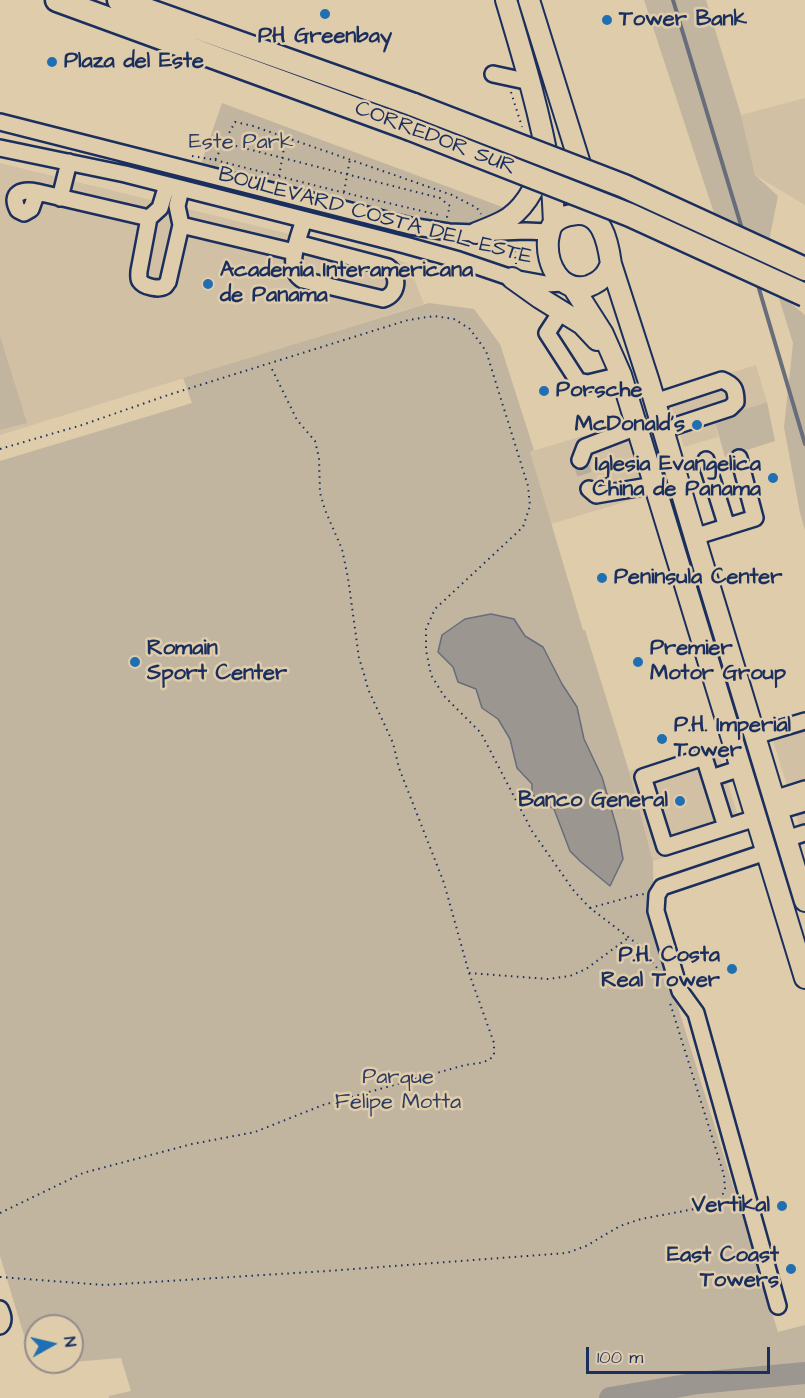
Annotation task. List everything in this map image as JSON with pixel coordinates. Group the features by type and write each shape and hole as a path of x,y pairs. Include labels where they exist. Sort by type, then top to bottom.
{"highway":[{"name":"CORREDOR SUR","path":"57,0 408,128 630,215 805,295"},
{"name":"CORREDOR SUR","path":"119,0 414,105 624,186 805,269"}],"main road":[{"path":"805,901 655,402 611,264 605,235 598,223 530,4 508,7 530,82 533,133 550,175 551,228 547,248 550,264 557,276 569,285 603,334 619,370 805,978"},
{"path":"479,225 504,221 520,208 532,192 540,174 544,154 533,133"},
{"path":"551,228 564,216 576,214 588,216 598,223"},
{"path":"569,285 583,288 595,284 605,276 611,264"},
{"path":"512,278 582,324 595,336 619,370"},
{"path":"645,456 669,449"},
{"path":"674,549 695,540"},
{"path":"766,852 787,843"}],"street":[{"path":"500,76 530,82"},
{"name":"BOULEVARD COSTA DEL ESTE","path":"0,122 410,226 449,232 479,225 526,231 551,228"},
{"name":"BOULEVARD COSTA DEL ESTE","path":"0,148 125,174 405,245 512,278 545,284 569,285"},
{"path":"60,198 69,162"},
{"path":"213,197 217,177"},
{"path":"174,187 181,225 168,282 165,286 156,288 146,286 138,279 149,218 160,208 174,187"},
{"path":"37,192 149,218"},
{"path":"181,225 296,248 388,267 392,269 396,280 394,291 389,297 383,299 303,280 295,274 293,266 296,248 304,220"},
{"path":"405,245 410,226"},
{"path":"562,310 546,333 578,381 588,383 619,370"},
{"path":"655,402 722,380 731,383 736,394 736,402 730,408 663,430"},
{"path":"580,459 585,447 637,428"},
{"path":"695,540 755,518 739,458"},
{"path":"706,460 727,527"},
{"path":"589,489 596,495 654,485"},
{"path":"755,736 805,721"},
{"path":"726,828 704,757 644,777 665,847 726,828 756,818"},
{"path":"711,778 741,768"},
{"path":"776,805 805,789"},
{"path":"776,805 805,803"},
{"path":"787,843 805,833"},
{"path":"766,852 662,887 657,895 656,911 680,991 696,1013 778,1306"},
{"path":"0,1309 3,1316 0,1326"}],"path":[{"path":"500,76 533,133"},
{"path":"215,160 235,122 253,126 452,195 477,208 479,225"},
{"path":"279,176 286,137"},
{"path":"224,143 440,198 450,206 447,217"},
{"path":"190,155 458,219"},
{"path":"344,193 350,159"},
{"path":"0,449 82,425 168,395 408,320 434,316 454,319 470,329 486,351 528,486 530,506 523,527 435,609 426,629 426,650 431,675 444,696 480,733 532,831 574,891 590,908 640,946 657,968 661,979"},
{"path":"0,1213 83,1173 192,1144 255,1132 322,1105 465,1065 484,1062 494,1055 494,1043 469,973 444,884 399,768 393,742 368,688 359,658 342,549 320,493 320,458 315,441 297,420 269,364"},
{"path":"590,908 638,895 657,895"},
{"path":"469,973 548,979 570,976 586,969 628,937"},
{"path":"0,1277 104,1285 327,1272 567,1253 586,1246 620,1226 641,1219 705,1208 719,1201 725,1190 724,1175 670,1002"}],"shaded area":[{"path":"805,98 805,205 755,175 741,115"},
{"name":"Academia Interamericana de Panama","path":"0,163 408,263 424,304 0,435"},
{"path":"756,365 767,402 714,419 718,437 684,447 667,392"},
{"path":"620,425 638,458 651,497 631,500 551,524 529,452"},
{"path":"491,614 514,619 525,636 543,647 577,707 584,739 602,777 618,832 623,859 610,886 570,851 554,809 532,795 532,784 517,768 510,739 498,719 482,708 476,689 458,682 453,667 438,652 442,635 465,619"},
{"path":"805,715 805,845 769,727"},
{"path":"716,744 743,833 653,861 629,771"}],"green space":[{"path":"644,0 706,0 741,115 755,175 778,196 769,241 715,216"},
{"name":"Este Park","path":"222,103 505,208 493,218 479,224 449,225 201,164"},
{"path":"777,292 805,315 805,530 784,427 793,343"},
{"name":"Parque Felipe Motta","path":"429,303 474,309 500,344 534,450 530,452 583,630 585,630 629,771 653,861 654,929 778,1332 805,1325 805,1398 109,1398 109,1396 131,1391 121,1358 84,1361 84,1314 24,1314 24,1335 0,1256 0,461 192,403 183,378"},
{"path":"0,336 27,423 0,430"},
{"path":"767,402 775,441 725,457 714,419"}],"waterway":[{"path":"673,0 743,232"},
{"path":"757,282 805,444"},
{"path":"610,1398 698,1383 805,1373"}],"tunnel":[{"path":"580,460 589,489"}],"place":[{"name":"PH Greenbay","path":"325,14"},
{"name":"Tower Bank","path":"607,20"},
{"name":"Plaza del Este","path":"52,62"},
{"name":"Academia Interamericana de Panama","path":"208,284"},
{"name":"Porsche","path":"544,391"},
{"name":"McDonald's","path":"697,425"},
{"name":"Iglesia Evangelica China de Panama","path":"773,478"},
{"name":"Peninsula Center","path":"602,578"},
{"name":"Romain Sport Center","path":"135,662"},
{"name":"Premier Motor Group","path":"638,662"},
{"name":"P.H. Imperial Tower","path":"662,739"},
{"name":"Banco General","path":"680,801"},
{"name":"P.H. Costa Real Tower","path":"732,969"},
{"name":"Vertikal","path":"782,1206"},
{"name":"East Coast Towers","path":"791,1269"}]}
